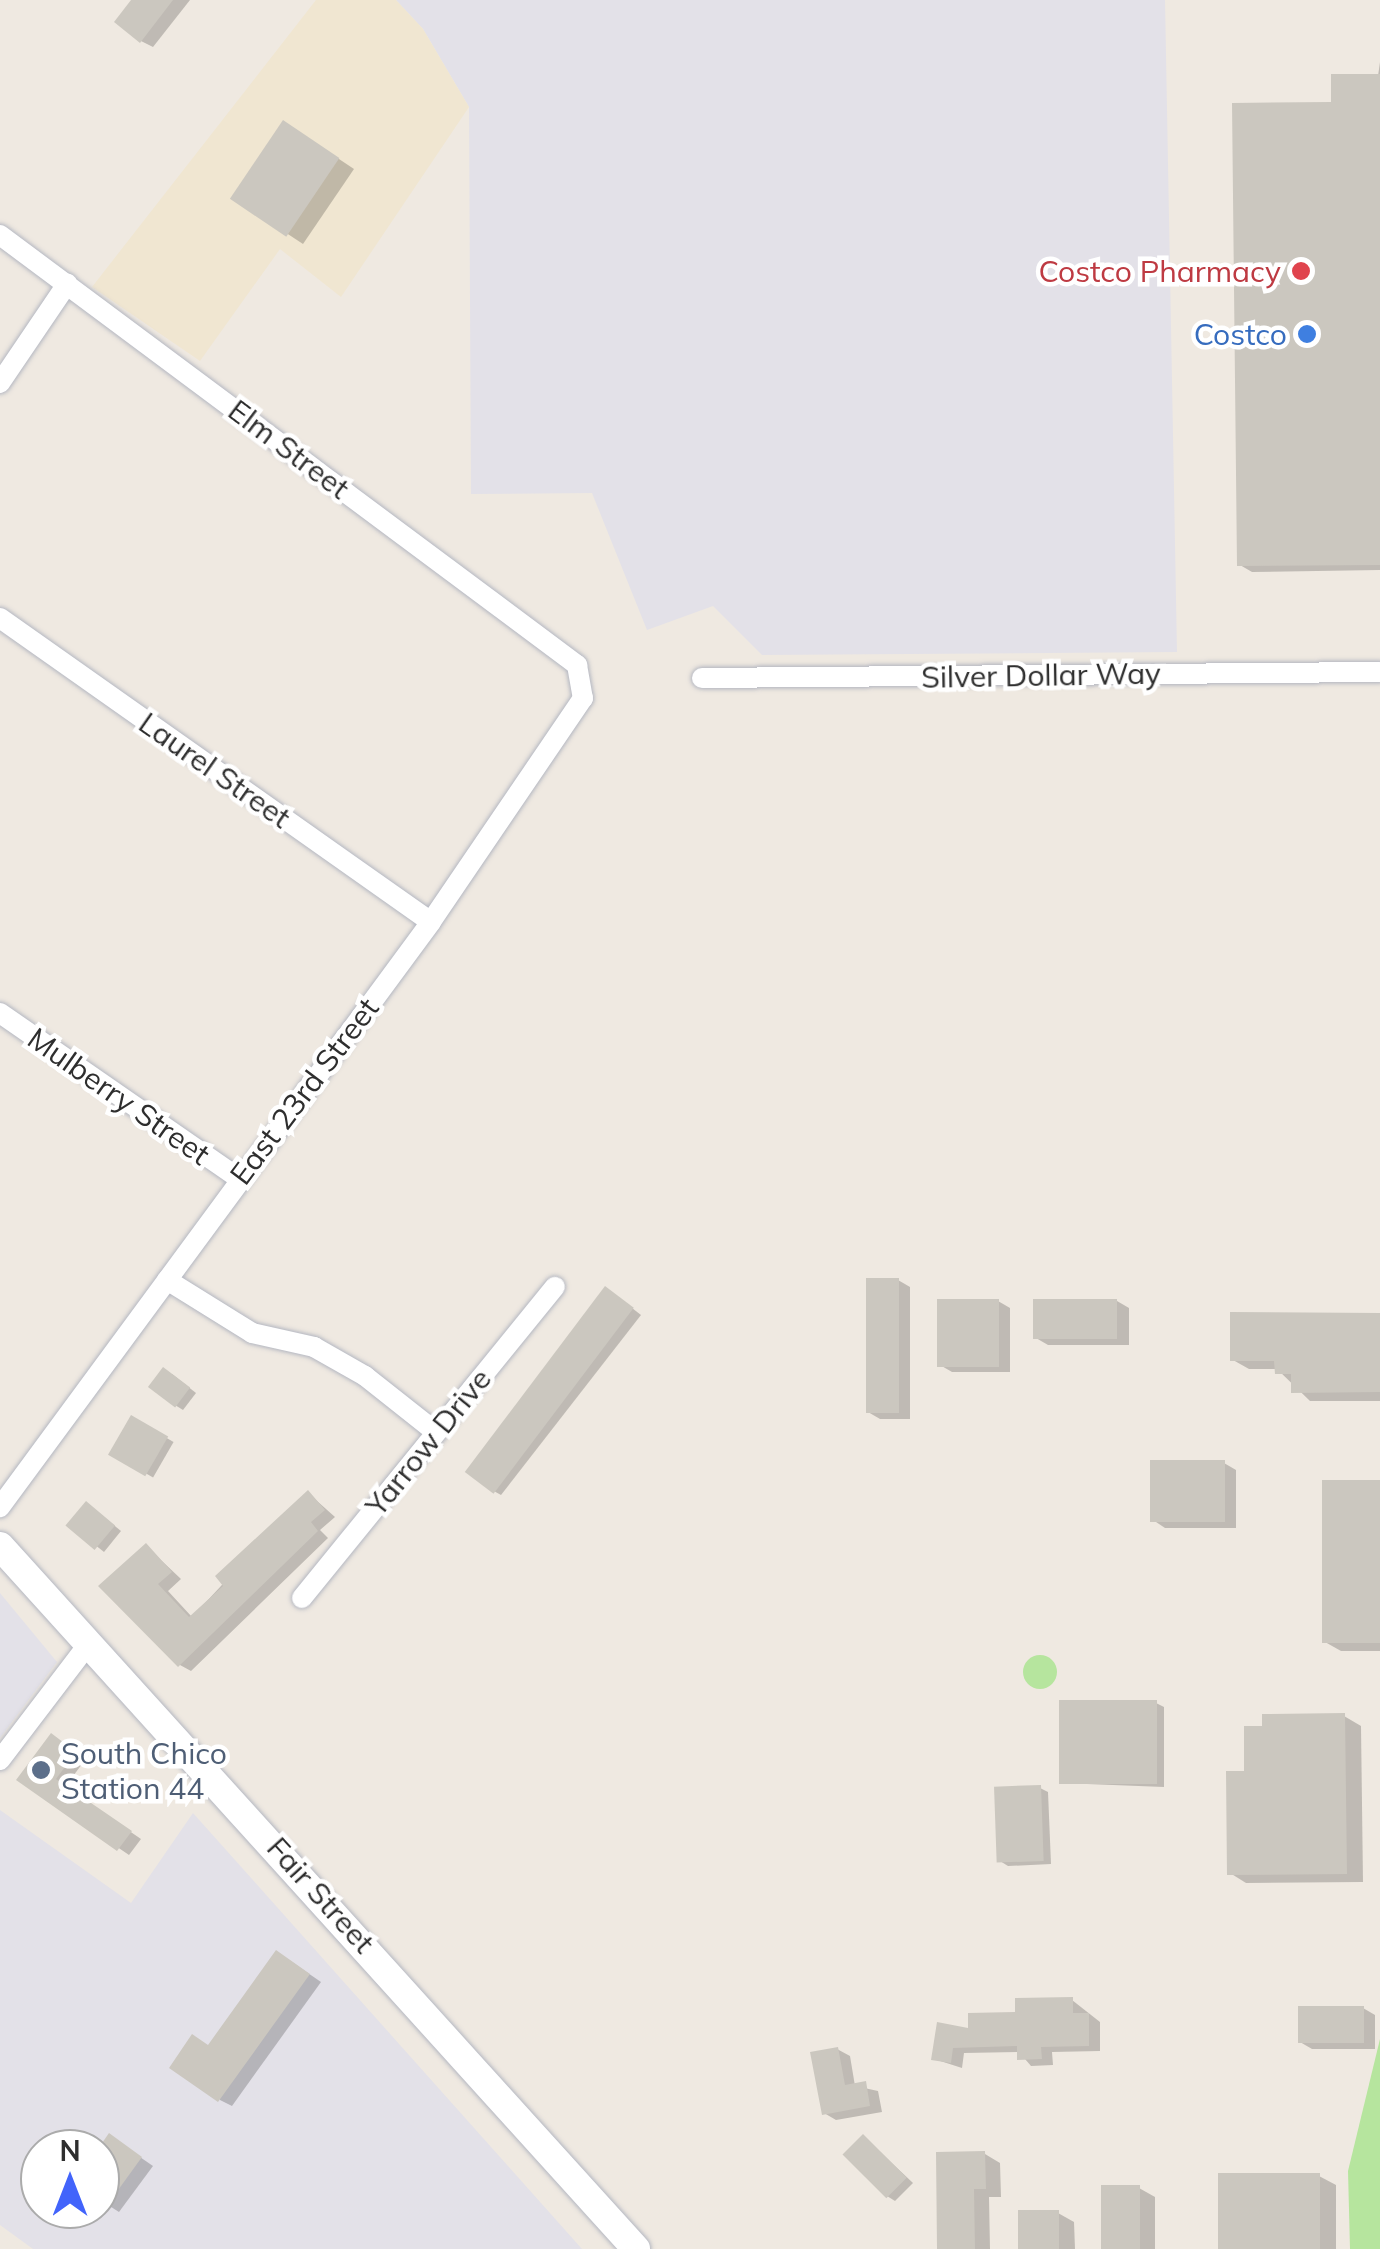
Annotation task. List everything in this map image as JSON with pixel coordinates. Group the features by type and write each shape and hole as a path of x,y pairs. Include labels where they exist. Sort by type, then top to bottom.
{"street":[{"name":"Elm Street","path":"0,235 576,665"},
{"path":"0,383 68,284"},
{"name":"Laurel Street","path":"0,618 431,922"},
{"name":"East 23rd Street","path":"0,1507 238,1178 431,922 575,716 583,698 576,665"},
{"name":"Silver Dollar Way","path":"702,678 1380,672"},
{"name":"Mulberry Street","path":"0,1013 238,1178"},
{"path":"166,1280 252,1333 314,1347 365,1376 436,1432"},
{"name":"Yarrow Drive","path":"302,1598 555,1287"},
{"name":"Fair Street","path":"0,1546 636,2249"},
{"path":"0,1760 90,1642"}],"shaded area":[{"path":"316,0 396,0 423,29 469,107 341,297 280,249 200,361 92,287"},
{"path":"396,0 1165,0 1177,652 762,655 713,606 647,630 592,493 471,494 469,107 423,29"},
{"path":"0,1593 57,1662 0,1738"},
{"path":"0,1810 131,1903 193,1813 582,2249 33,2249 0,2225"}],"green space":[{"path":"1040,1655 1052,1660 1057,1672 1052,1684 1040,1689 1028,1684 1023,1672 1028,1660"},
{"path":"1380,2039 1380,2249 1350,2249 1348,2171"}],"building":[{"path":"131,0 173,0 140,43 114,22"},
{"name":"Costco","path":"1331,74 1380,74 1380,565 1237,566 1232,103 1331,102"},
{"path":"283,120 339,158 286,237 230,199"},
{"path":"866,1278 899,1278 899,1413 866,1413"},
{"path":"605,1286 634,1308 494,1494 465,1472"},
{"path":"937,1299 999,1299 999,1367 937,1367"},
{"path":"1033,1299 1117,1299 1117,1339 1033,1339"},
{"path":"1230,1312 1380,1313 1380,1392 1291,1393 1291,1374 1275,1374 1274,1361 1230,1361"},
{"path":"163,1367 190,1387 175,1407 148,1387"},
{"path":"131,1415 168,1436 145,1476 108,1455"},
{"path":"1150,1460 1225,1460 1225,1522 1150,1522"},
{"path":"1322,1480 1380,1480 1380,1643 1322,1643"},
{"path":"308,1490 325,1510 311,1522 318,1531 178,1667 98,1586 146,1543 172,1572 158,1584 189,1617 223,1586 215,1576"},
{"path":"86,1501 115,1525 95,1550 65,1526"},
{"path":"1059,1700 1157,1700 1157,1784 1059,1784"},
{"path":"1345,1713 1347,1874 1227,1875 1226,1771 1244,1771 1244,1726 1262,1726 1262,1714"},
{"path":"51,1733 76,1752 56,1779 132,1831 117,1851 16,1780"},
{"path":"1041,1785 1044,1861 997,1863 994,1787"},
{"path":"276,1950 310,1974 218,2102 169,2068 192,2034 208,2045"},
{"path":"1073,1997 1073,2013 1089,2013 1089,2046 1041,2047 1042,2059 1017,2060 1017,2046 953,2048 951,2063 931,2060 937,2022 968,2028 968,2013 1015,2012 1015,1998"},
{"path":"1298,2006 1364,2006 1364,2043 1298,2043"},
{"path":"838,2047 845,2085 866,2081 870,2106 822,2115 810,2052"},
{"path":"863,2134 907,2178 886,2198 842,2155"},
{"path":"120,2141 142,2157 120,2187"},
{"path":"985,2151 986,2189 974,2189 975,2249 937,2249 936,2152"},
{"path":"1218,2173 1320,2173 1320,2249 1218,2249"},
{"path":"1101,2185 1140,2185 1140,2249 1101,2249"},
{"path":"1018,2210 1059,2210 1059,2249 1018,2249"}],"place":[{"name":"Costco Pharmacy","path":"1301,271"},
{"name":"Costco","path":"1307,334"},
{"name":"South Chico Station 44","path":"41,1770"}]}
